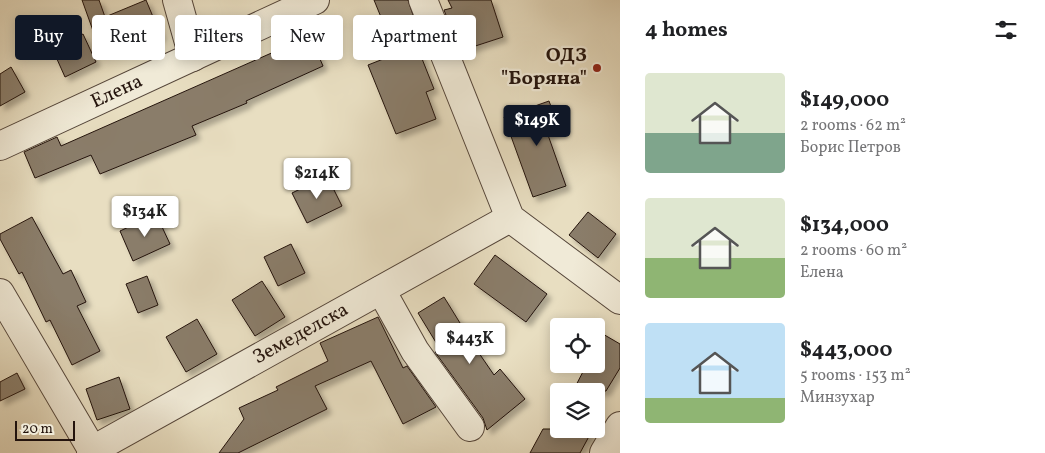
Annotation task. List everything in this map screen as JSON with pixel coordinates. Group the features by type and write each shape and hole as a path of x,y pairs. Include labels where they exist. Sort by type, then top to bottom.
{"street":[{"path":"177,0 181,15"},
{"name":"Елена","path":"261,25 315,0"},
{"path":"423,0 510,218 620,300"},
{"name":"Елена","path":"0,146 186,60"},
{"name":"Земеделска","path":"92,452 510,218"},
{"path":"381,290 415,351 470,427"},
{"path":"0,293 92,452"},
{"path":"604,453 620,426"}],"building":[{"path":"82,0 99,0 104,15 92,15 92,28"},
{"path":"146,0 152,15 110,15"},
{"path":"374,0 408,0 413,15 380,15"},
{"path":"448,0 491,0 503,37 476,46 476,15 446,15 444,10 452,8"},
{"path":"82,34 92,53 92,60 96,62 65,77 57,60 82,60"},
{"path":"271,53 271,60 320,60 323,66 246,101 247,103 192,126 196,135 100,174 91,155 35,178 24,152 57,137 61,146 256,60 261,60 261,58"},
{"path":"381,60 422,60 434,89 426,92 436,119 396,134 368,65"},
{"path":"11,67 25,92 0,106 0,74"},
{"path":"549,101 560,131 548,135 566,186 533,197 504,117"},
{"path":"327,176 342,206 307,223 292,193"},
{"path":"588,212 616,234 598,258 569,235"},
{"path":"156,214 170,244 133,261 120,231"},
{"path":"32,217 63,274 71,270 86,302 77,306 100,351 72,365 50,320 46,322 22,272 19,274 0,239 0,234"},
{"path":"291,244 305,273 278,286 264,257"},
{"path":"495,255 547,294 526,322 474,284"},
{"path":"147,276 158,305 138,313 126,284"},
{"path":"262,281 285,317 255,336 232,300"},
{"path":"444,297 459,324 494,375 500,369 525,399 487,430 483,418 435,352 440,349 418,313"},
{"path":"378,317 403,368 407,366 436,407 403,424 371,361 315,386 327,409 238,453 219,453 244,419 239,408 278,390 276,387 328,361 320,343"},
{"path":"197,319 217,354 186,372 166,337"},
{"path":"605,335 620,344 620,368 606,391 605,383 577,383 582,373 605,373"},
{"path":"17,373 25,389 0,401 0,382"},
{"path":"119,377 130,409 97,420 86,389"},
{"path":"543,429 550,429 550,438 588,438 580,453 530,453"}],"place":[{"name":"ОДЗ \"Боряна\"","path":"597,68"}]}
